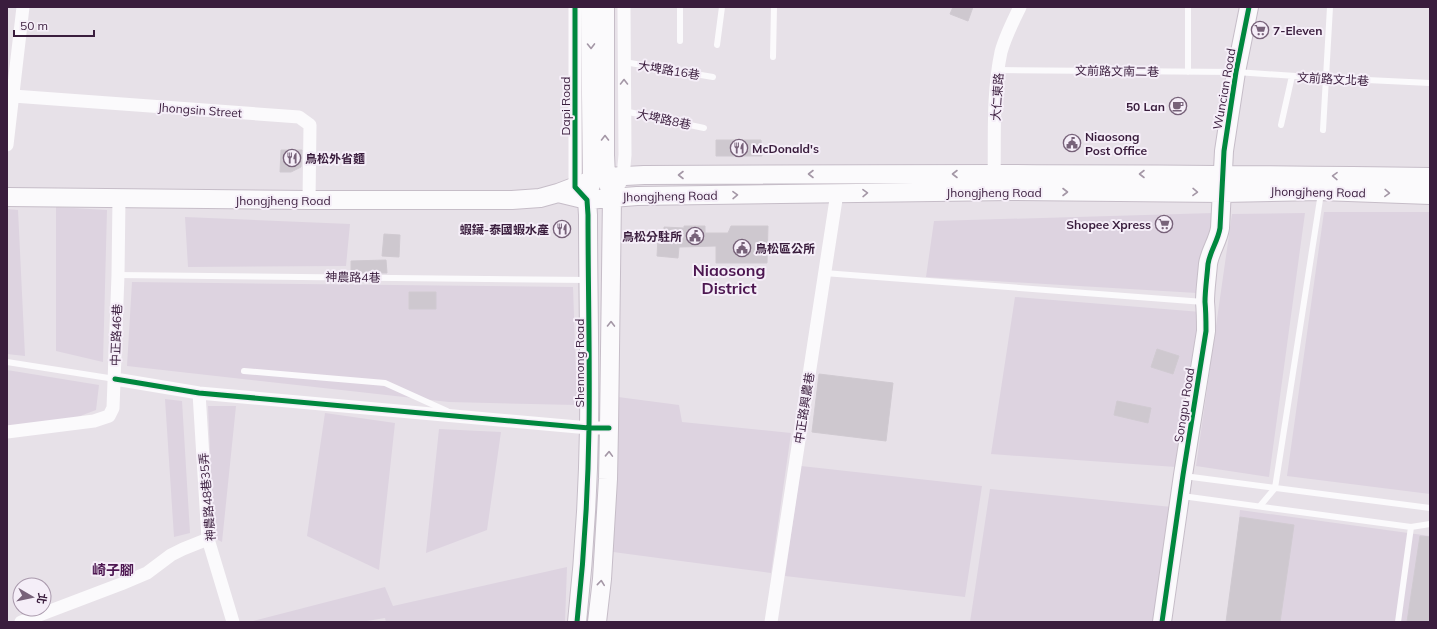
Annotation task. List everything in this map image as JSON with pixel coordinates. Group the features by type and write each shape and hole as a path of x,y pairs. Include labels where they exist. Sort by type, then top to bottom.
{"main road":[{"path":"590,7 607,178 612,197 609,428 602,579 597,622"},
{"path":"606,7 607,178"},
{"name":"Wuncian Road","path":"1222,193 1224,151 1236,72 1249,7"},
{"name":"Jhongjheng Road","path":"607,178 994,174 1223,174 1430,177"},
{"path":"581,193 607,178"},
{"name":"Jhongjheng Road","path":"7,197 309,200 512,200 540,198 558,193 581,193 612,197 837,193 1222,193 1321,191 1430,195"},
{"name":"Shennong Road","path":"577,622 582,578 588,480 589,428 588,215 581,193"},
{"name":"Songpu Road","path":"1162,622 1183,475 1206,331 1207,316 1205,302 1208,263 1212,248 1219,235 1222,193"}],"street":[{"path":"8,134 22,7"},
{"name":"Dapi Road","path":"575,7 581,193"},
{"path":"607,178 624,111 624,7"},
{"name":"大仁東路","path":"994,192 996,83 1002,51 1013,20 1020,7"},
{"name":"Jhongsin Street","path":"13,96 299,117 310,125 309,200"},
{"name":"中正路興農巷","path":"771,622 837,193"},
{"name":"中正路46巷","path":"7,432 94,421 109,416 113,408 119,198"},
{"path":"115,379 199,393 589,428 609,428"},
{"name":"神農路48巷35弄","path":"199,393 208,539 233,622"},
{"path":"21,622 122,584 147,572 171,555 208,539"}],"lane":[{"path":"680,7 680,41"},
{"path":"718,45 722,7"},
{"path":"773,57 774,7"},
{"path":"1188,7 1188,72"},
{"path":"1323,130 1330,7"},
{"name":"大埤路16巷","path":"624,62 713,77"},
{"name":"文前路文南二巷","path":"999,70 1236,72"},
{"name":"文前路文北巷","path":"1236,72 1430,83"},
{"path":"1281,125 1292,76"},
{"name":"大埤路8巷","path":"624,111 704,128"},
{"path":"1260,506 1275,488 1321,191"},
{"path":"824,273 1205,302"},
{"name":"神農路4巷","path":"118,275 588,280"},
{"path":"7,362 115,379"},
{"path":"244,371 385,383 458,416"},
{"path":"1183,475 1430,508"},
{"path":"1180,496 1411,527 1430,524"},
{"path":"1398,622 1411,527"}],"shaded area":[{"path":"56,207 107,210 103,362 56,351"},
{"path":"7,209 18,210 25,356 7,354"},
{"path":"1324,212 1430,212 1430,494 1287,476"},
{"path":"1214,213 1212,235 1197,293 926,277 934,221"},
{"path":"1305,213 1269,477 1196,466 1232,214"},
{"path":"185,217 350,224 346,266 188,267"},
{"path":"132,282 573,287 577,405 449,402 127,366"},
{"path":"1015,297 1201,312 1176,467 991,454"},
{"path":"7,370 99,385 96,410 75,418 7,427"},
{"path":"618,397 679,405 682,422 791,433 771,573 613,552"},
{"path":"165,399 182,401 190,533 174,537"},
{"path":"208,406 236,406 222,542 214,538"},
{"path":"325,413 395,423 379,570 307,536"},
{"path":"439,429 501,432 487,530 426,553"},
{"path":"801,466 982,486 965,597 785,576"},
{"path":"990,489 1172,507 1154,622 970,622"},
{"path":"1240,510 1430,536 1430,622 1229,622"},
{"path":"567,567 565,622 386,622 385,618 361,622 249,622 385,587 393,606"}],"building":[{"path":"953,7 973,7 968,21 950,14"},
{"name":"McDonald's","path":"716,140 761,140 762,156 716,156"},
{"name":"鳥松外省麵","path":"281,150 302,150 301,167 291,172 280,172"},
{"path":"684,226 705,226 705,233 728,233 731,226 768,226 767,263 716,263 716,246 679,247 678,258 657,256 658,238 664,239 664,227 684,228"},
{"path":"384,234 400,235 399,257 382,256"},
{"path":"386,260 387,273 351,273 351,261"},
{"path":"409,292 436,292 436,309 409,309"},
{"path":"1157,349 1179,356 1173,374 1151,367"},
{"path":"819,374 893,383 886,441 812,432"},
{"path":"1117,401 1151,408 1148,423 1114,415"},
{"path":"1240,517 1294,525 1280,622 1226,622"},
{"path":"1420,536 1430,537 1430,622 1407,622"}],"cycle path":[{"path":"575,7 575,187 587,200 589,375 587,501 577,622"},
{"path":"1162,622 1183,475 1206,331 1205,297 1208,264 1220,228 1224,151 1236,72 1249,7"},
{"path":"115,379 199,393 589,428 609,428"}],"place":[{"name":"7-Eleven","path":"1260,30"},
{"name":"50 Lan","path":"1178,106"},
{"name":"Niaosong Post Office","path":"1072,143"},
{"name":"McDonald's","path":"739,148"},
{"name":"鳥松外省麵","path":"292,158"},
{"name":"Shopee Xpress","path":"1164,224"},
{"name":"蝦鑶-泰國蝦水產","path":"562,229"},
{"name":"鳥松分駐所","path":"695,236"},
{"name":"鳥松區公所","path":"742,248"}],"district":[{"name":"Niaosong District","path":"729,279"},
{"name":"崎子腳","path":"113,570"}]}
